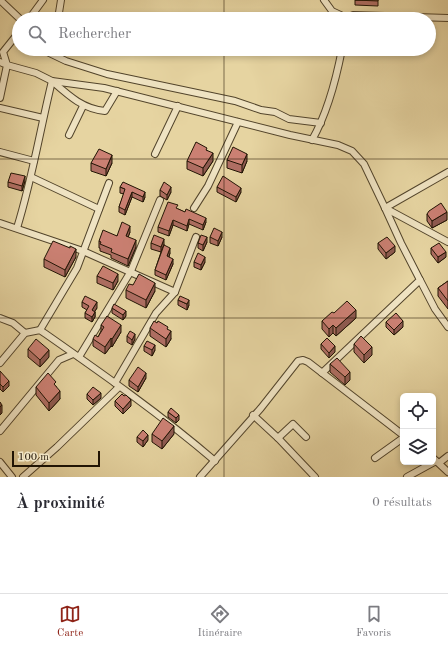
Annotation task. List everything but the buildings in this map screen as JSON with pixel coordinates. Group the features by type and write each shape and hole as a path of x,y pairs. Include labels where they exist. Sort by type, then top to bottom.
{"street":[{"path":"0,0 13,12"},
{"path":"34,12 43,0"},
{"path":"59,12 61,0"},
{"path":"324,0 334,12"},
{"path":"436,18 448,18"},
{"path":"0,98 7,65 3,52 12,40"},
{"path":"59,56 66,61 107,74 235,101 261,110 275,112 289,119 321,123"},
{"path":"312,140 321,123 336,77 340,56"},
{"path":"0,62 36,73 52,81 83,106 105,111 118,91"},
{"path":"52,81 118,91 352,150 364,164 420,280 435,309 448,327"},
{"path":"17,228 31,177 52,81"},
{"path":"69,135 83,106"},
{"path":"155,154 178,106"},
{"path":"0,108 43,118"},
{"path":"194,208 208,186 238,122"},
{"path":"0,152 34,161"},
{"path":"385,208 448,172"},
{"path":"31,177 99,209"},
{"path":"40,330 77,268 109,183"},
{"path":"0,431 59,360 76,356 131,271 160,200"},
{"path":"385,208 448,242"},
{"path":"0,223 83,251 131,271 175,292"},
{"path":"23,477 57,447 117,385 156,313 175,292 196,237"},
{"path":"322,372 420,280"},
{"path":"0,318 13,323 25,333"},
{"path":"0,363 25,333 40,330 177,429 215,461"},
{"path":"200,477 298,361 303,360 308,362 400,433"},
{"path":"253,415 278,438 315,477"},
{"path":"278,438 293,424 306,437"},
{"path":"375,458 400,440"},
{"path":"448,456 436,461 448,472"},
{"path":"0,462 10,477"},
{"path":"407,477 429,465"}]}
